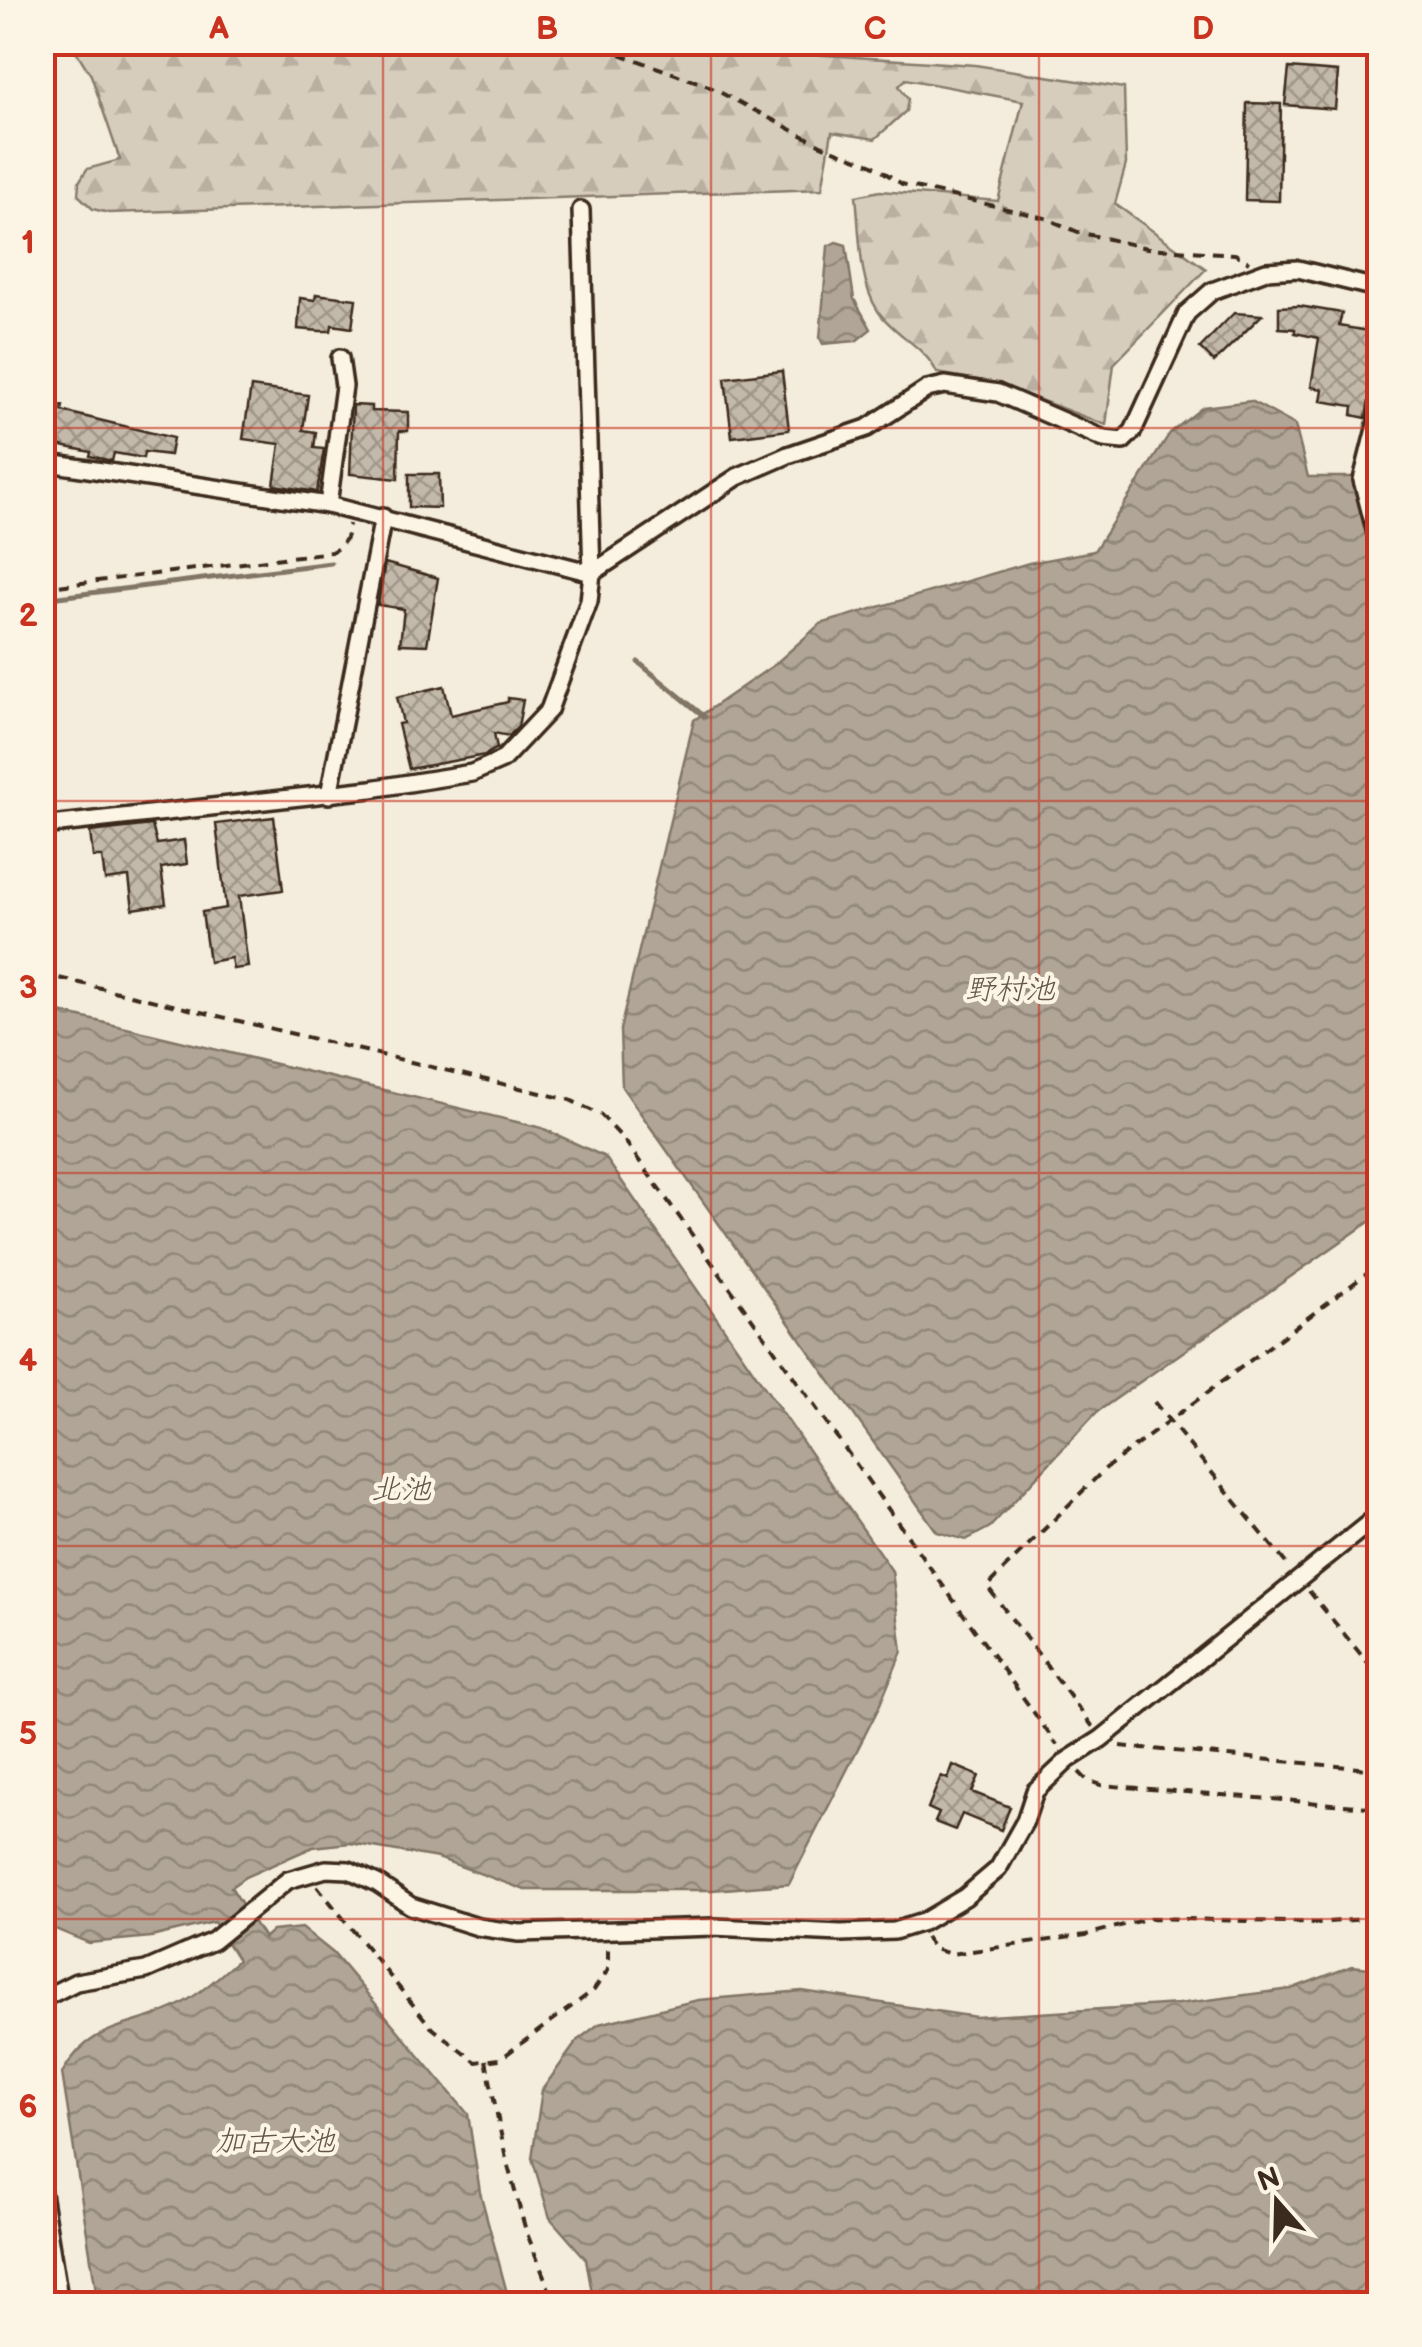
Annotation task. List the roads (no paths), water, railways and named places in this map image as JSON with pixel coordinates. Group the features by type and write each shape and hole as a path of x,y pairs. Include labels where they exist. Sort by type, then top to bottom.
{"street":[{"path":"42,826 330,795 472,773 502,760 549,710 589,600 592,573 580,210"},
{"path":"42,462 328,505 592,573 738,477 866,428 927,389 945,386 998,393 1104,439 1122,441 1133,431 1187,313 1212,292 1266,272 1298,269 1380,289"},
{"path":"328,505 344,386 340,358"},
{"path":"1380,409 1362,480 1380,549"},
{"path":"330,795 382,516"},
{"path":"42,1999 76,1982 146,1970 213,1941 288,1880 326,1869 350,1870 411,1906 478,1927 519,1933 714,1928 841,1933 894,1931 924,1922 965,1897 998,1869 1025,1821 1035,1792 1068,1760 1102,1738 1380,1514"},
{"path":"42,2193 60,2304"}],"water":[{"path":"836,242 846,245 854,299 871,329 856,341 823,344 820,338 828,246"},
{"name":"野村池","path":"1251,401 1295,425 1308,477 1354,477 1380,591 1379,1215 1097,1412 990,1527 966,1540 937,1532 622,1087 620,1030 694,720 774,665 820,624 1029,563 1094,551 1170,433 1203,407"},
{"name":"北池","path":"43,1008 542,1128 605,1157 892,1571 902,1651 878,1709 789,1884 712,1890 525,1890 438,1858 350,1843 313,1847 231,1887 264,1938 272,1931 302,1928 333,1953 468,2114 480,2192 510,2304 98,2304 62,2073 87,2043 101,2034 181,2004 238,1960 214,1922 151,1937 89,1943 43,1924"},
{"path":"1352,1966 1379,1969 1379,2304 594,2304 586,2259 550,2218 532,2158 542,2090 578,2040 599,2024 698,2000 802,1991 976,2017 1178,2004 1291,1989"}],"waterway":[{"path":"42,599 331,563"},
{"path":"638,662 705,717"}],"water label":[{"name":"加古大池","path":"275,2141"}]}
